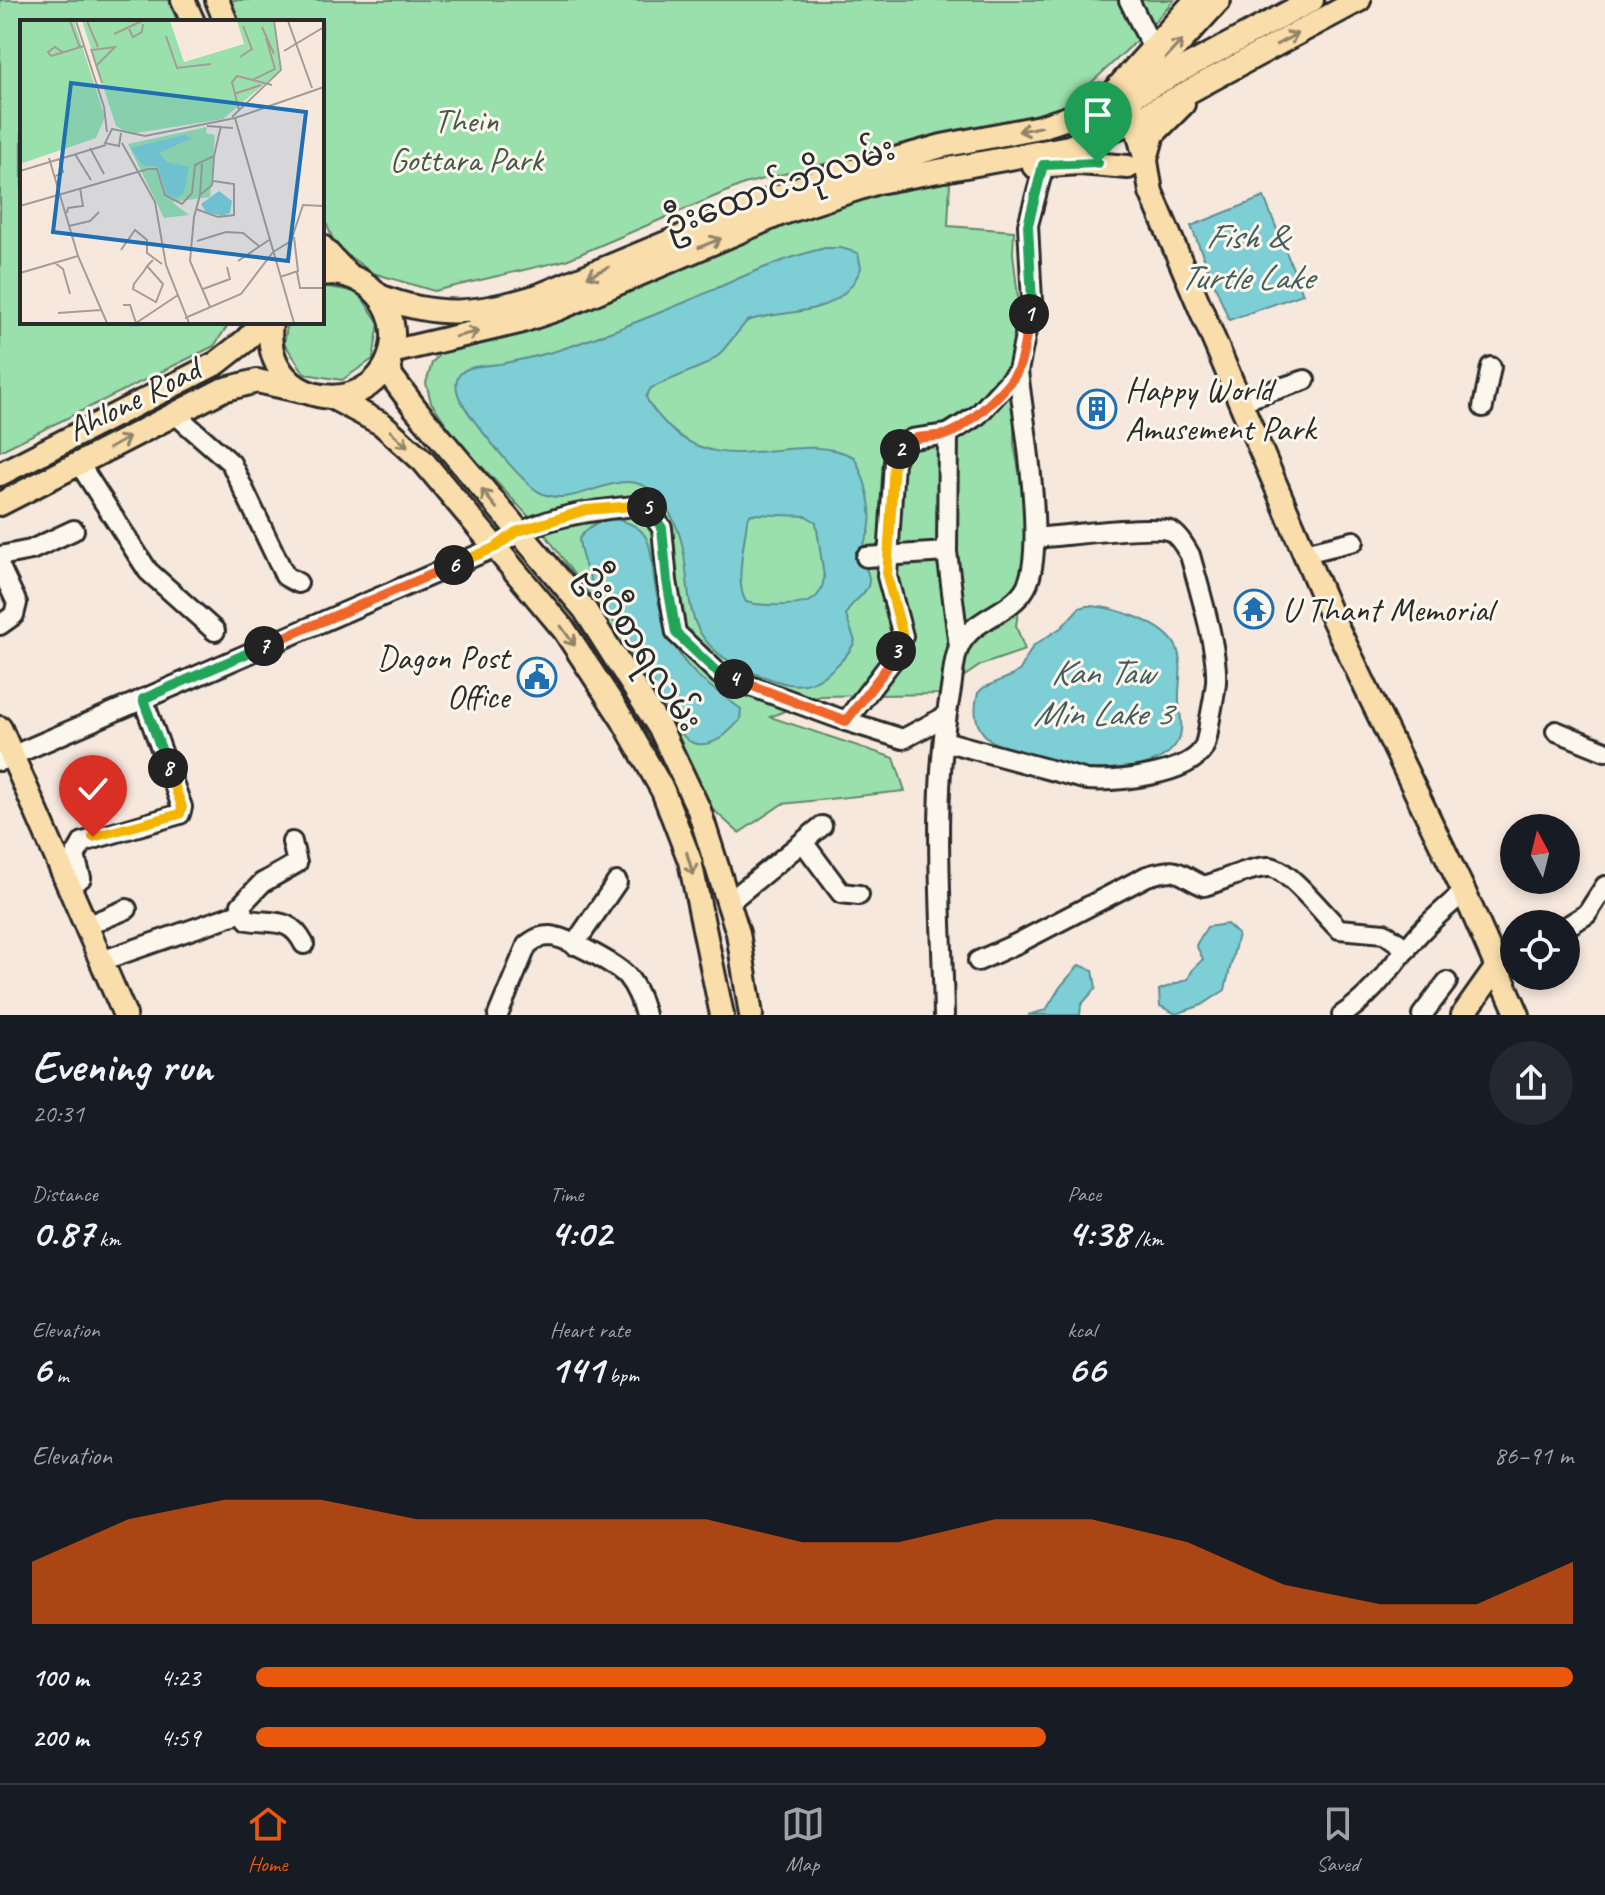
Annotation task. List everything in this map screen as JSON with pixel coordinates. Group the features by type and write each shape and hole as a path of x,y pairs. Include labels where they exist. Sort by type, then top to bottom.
{"main road":[{"path":"183,0 192,20"},
{"path":"217,0 225,20"},
{"path":"1219,0 1199,10 1152,47 1104,107 1112,131 1137,164 1151,192 1330,613 1464,892 1500,954"},
{"name":"ဦးထောင်ဘိုလမ်း","path":"348,275 365,283 379,296 409,308 441,312 506,306 565,287 671,239 816,181 942,146 1040,127 1129,98 1312,0"},
{"name":"ဦးထောင်ဘိုလမ်း","path":"390,357 546,313 780,214 878,182 1046,158 1134,121 1359,0"},
{"path":"1199,10 1206,40 1221,49"},
{"path":"1137,164 1129,98 1199,10"},
{"path":"1137,164 1153,134 1218,75"},
{"path":"1046,158 1137,164"},
{"path":"324,249 348,275"},
{"path":"324,274 348,275"},
{"path":"333,398 362,389 374,380 390,357 392,322 379,296"},
{"path":"0,474 217,363 261,324"},
{"path":"271,324 268,343 279,371 302,391"},
{"name":"ဦးဝီစာရလမ်း","path":"390,357 391,376 516,532 585,610 661,730 699,810 731,911 751,1015"},
{"name":"Ahlone Road","path":"0,504 222,390 257,381 333,398"},
{"name":"ဦးဝီစာရလမ်း","path":"333,398 382,424 423,461 565,631 623,720 656,779 690,861 722,1015"},
{"path":"0,728 6,758 68,886 125,1015"},
{"path":"656,779 679,767"},
{"path":"705,926 731,911"},
{"path":"1463,1015 1500,969"},
{"path":"1512,990 1518,1015"}],"street":[{"path":"1129,0 1152,47"},
{"path":"959,647 973,629 1009,605 1026,586 1037,538 1018,371 1032,301 1028,225 1046,158"},
{"path":"1483,407 1491,367"},
{"path":"846,721 892,661 903,636 887,576 894,462 902,444 912,439 948,434 978,415 1018,371"},
{"path":"1241,401 1305,380"},
{"path":"175,414 231,463 285,576 298,583"},
{"path":"944,1015 938,797 946,716 959,647 947,552 948,434"},
{"path":"80,465 148,571 215,631"},
{"path":"6,758 496,547 516,532 586,510 645,505 662,528 676,633 720,675 903,739 946,716"},
{"path":"944,741 1100,781 1165,771 1190,761 1202,751 1216,680 1214,659 1190,555 1182,542 1170,531 1149,529 1037,538"},
{"path":"0,556 31,550 74,530"},
{"path":"1305,553 1354,541"},
{"path":"866,557 947,552"},
{"path":"0,567 17,603 14,615 0,625"},
{"path":"68,886 81,878 75,856 83,842 180,814 182,807 143,699"},
{"path":"1556,731 1605,751"},
{"path":"731,911 822,826"},
{"path":"292,842 297,863 262,883 241,905 248,920 281,922 292,927 304,944"},
{"path":"803,842 841,893 859,895"},
{"path":"978,961 1147,876 1167,870 1181,872 1204,886 1263,868 1277,869 1309,896 1339,929 1384,933 1407,949"},
{"path":"574,945 617,882"},
{"path":"1580,918 1587,914 1605,886"},
{"path":"1342,1015 1356,1006 1431,922 1464,892"},
{"path":"86,926 127,909"},
{"path":"101,961 242,912"},
{"path":"498,1015 527,945 536,938 553,936 606,959 626,975 639,994 645,1015"},
{"path":"1422,1015 1447,982"}],"green space":[{"path":"0,0 168,0 177,20 20,20 20,324 229,324 214,346 0,451"},
{"name":"Thein Gottara Park","path":"227,0 1174,0 1144,34 1053,118 906,143 744,184 566,260 434,291 373,273 336,247 324,218 324,20 236,20"},
{"path":"950,182 948,226 1014,231 1013,253 1019,307 1014,331 1014,445 1030,529 1016,626 1025,650 981,665 938,694 820,696 770,717 894,758 905,791 782,804 739,833 698,796 658,709 597,607 545,534 458,441 431,402 426,383 432,363 447,345 791,216 925,183"},
{"path":"324,286 358,292 379,323 373,359 342,380 305,374 284,343 288,324 324,324"}],"water":[{"name":"Fish & Turtle Lake","path":"1264,197 1303,294 1229,320 1191,226"},
{"path":"825,248 858,253 861,268 852,285 840,296 812,309 747,321 719,355 707,364 651,388 646,397 664,422 686,440 710,450 734,453 831,449 854,457 865,483 870,513 869,531 862,552 868,586 846,616 855,641 831,671 812,682 799,685 759,675 725,658 704,639 693,617 682,544 673,519 655,494 642,485 629,482 614,483 570,496 555,497 541,493 522,477 484,434 464,406 456,386 460,374 467,369 530,358 576,344 758,270","holes":["751,514 806,516 816,522 824,577 819,592 812,600 799,604 746,602 741,584 741,562 747,520"]},
{"path":"608,518 636,527 643,534 651,552 662,614 677,650 697,676 741,709 740,720 714,742 693,743 680,732 650,677 597,593 582,557 579,539 592,526"},
{"name":"Kan Taw Min Lake 3","path":"1086,606 1123,612 1150,623 1171,639 1177,648 1180,734 1176,744 1161,758 1138,766 1111,769 1050,764 999,746 980,729 976,714 978,693 1020,670 1033,646 1062,627 1079,608"},
{"path":"1227,924 1238,934 1225,990 1202,1005 1176,1014 1160,1006 1159,990 1188,979 1203,959 1196,945 1207,927"},
{"path":"1079,965 1093,970 1096,988 1081,1005 1080,1015 1028,1015 1046,1010"}],"place":[{"name":"Happy World Amusement Park","path":"1097,409"},
{"name":"U Thant Memorial","path":"1254,609"},
{"name":"Dagon Post Office","path":"537,677"}],"route":[{"path":"93,837 180,814 182,807 143,699 496,547 516,532 586,510 645,505 662,528 676,633 720,675 846,721 892,661 903,636 887,576 894,462 902,444 912,439 948,434 978,415 1018,371 1032,301 1028,225 1043,165 1098,163"}]}
